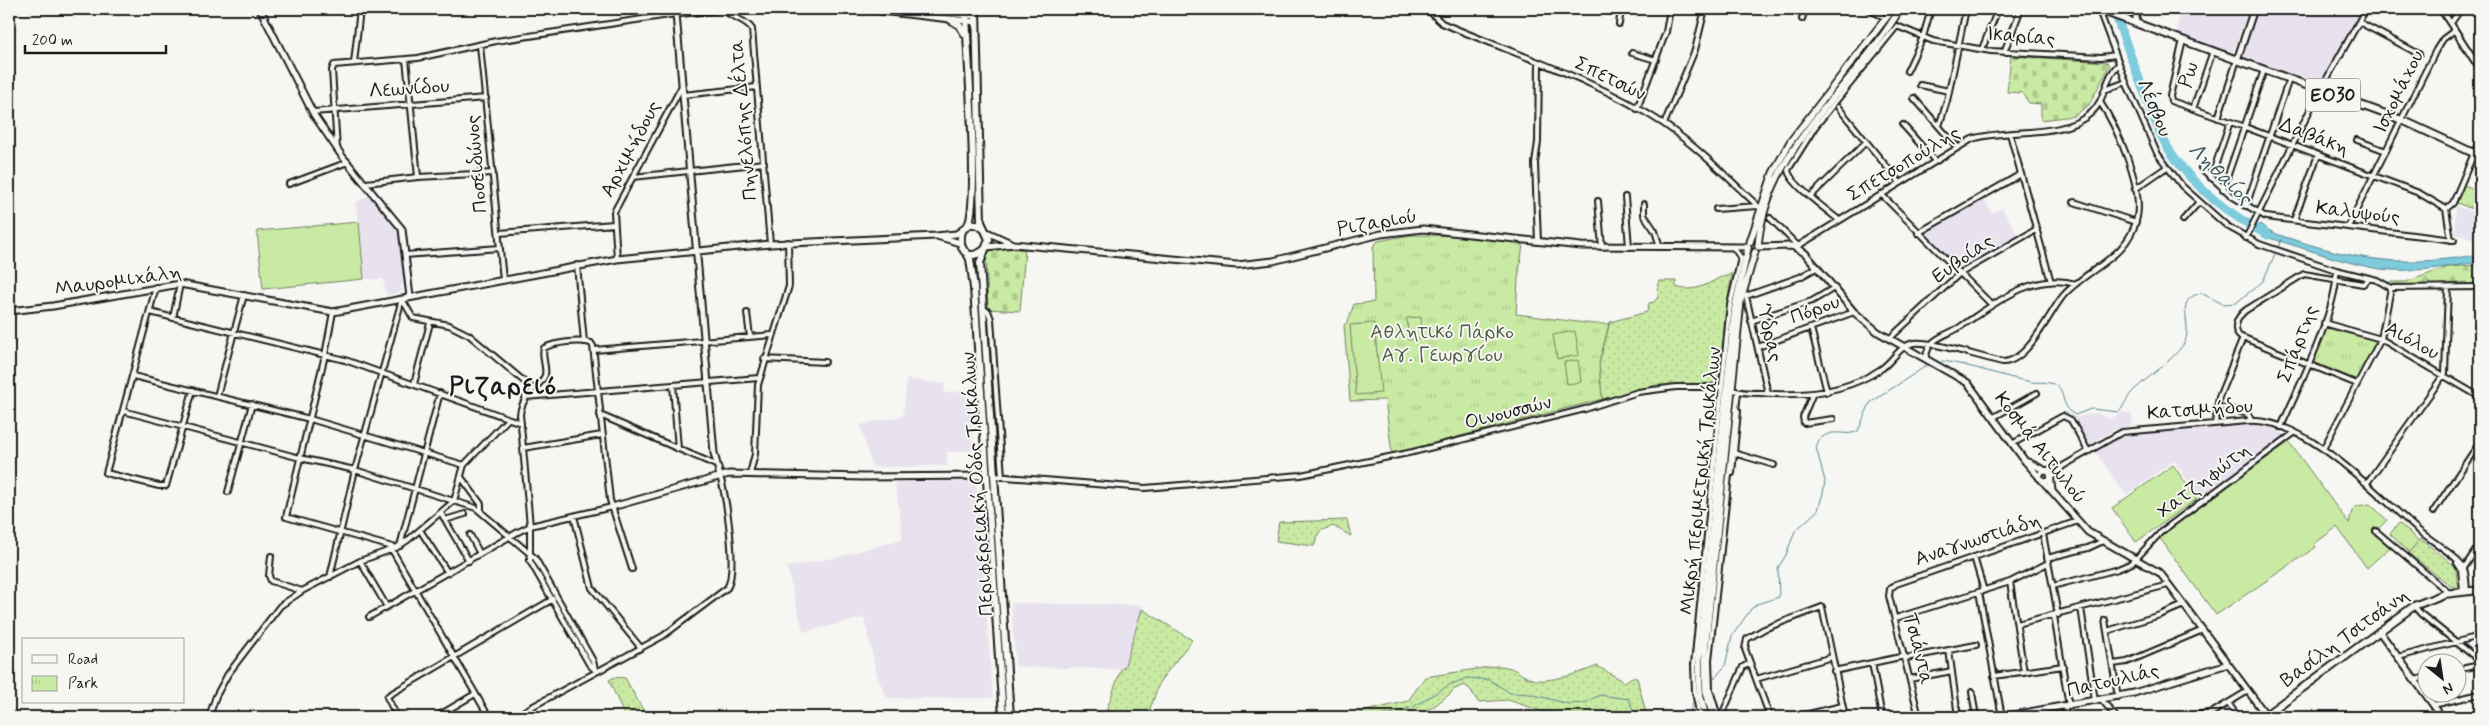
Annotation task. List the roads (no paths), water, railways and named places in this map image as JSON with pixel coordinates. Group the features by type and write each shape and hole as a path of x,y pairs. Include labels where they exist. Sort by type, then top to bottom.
{"main road":[{"path":"961,9 952,16 966,37"},
{"name":"Μικρή περιμετρική Τρικάλων","path":"1706,717 1699,686 1700,650 1734,307 1759,207 1773,173 1790,142 1893,9"},
{"name":"Μικρή περιμετρική Τρικάλων","path":"1713,717 1706,691 1705,657 1737,391 1742,296 1757,248 1768,203 1787,159 1817,115 1887,29 1900,9"},
{"name":"ΕΟ30","path":"2100,10 2402,120 2480,156"},
{"path":"966,15 971,95 972,185 971,217 960,237 960,244 966,252 977,254 985,249 989,240 981,222 976,16"},
{"path":"965,229 977,225 986,230"},
{"path":"1749,246 1755,242 1757,248"},
{"path":"1749,246 1757,248"},
{"name":"Περιφερειακή Οδός Τρικάλων","path":"985,249 980,263 984,310 990,476 1003,717"},
{"name":"Περιφερειακή Οδός Τρικάλων","path":"966,252 970,259 974,288 1010,717"},
{"name":"Βασίλη Τσιτσάνη","path":"2265,716 2414,606 2449,593 2480,590"}],"street":[{"path":"260,9 312,112 337,149 402,229 410,297"},
{"path":"354,63 360,9"},
{"path":"654,9 667,15"},
{"path":"337,149 332,67 336,64 406,60 480,45 667,15 723,9"},
{"name":"Πηνελόπης Δέλτα","path":"723,9 731,16 751,26 770,244"},
{"path":"863,9 976,16"},
{"path":"910,9 952,16"},
{"name":"Σπετσών","path":"1426,9 1442,23 1539,62 1637,108 1664,124 1702,152 1759,207"},
{"path":"1619,24 1621,9"},
{"path":"1637,108 1666,32 1670,9"},
{"path":"1664,124 1695,50 1704,9"},
{"path":"1802,19 1805,9"},
{"path":"1867,9 1882,16"},
{"path":"1908,71 1931,9"},
{"path":"1939,126 1949,92 1966,9"},
{"path":"1982,49 1998,9"},
{"path":"2004,52 2021,9"},
{"path":"2134,9 2136,23"},
{"path":"2218,118 2254,9"},
{"path":"2246,238 2321,90 2366,9"},
{"path":"2441,9 2480,69"},
{"path":"2451,23 2460,9"},
{"name":"Λέσβου","path":"2100,10 2126,82 2150,138 2167,167 2180,184 2221,222 2246,238 2308,262 2370,278 2391,288"},
{"path":"513,717 662,636 728,588 731,582 728,519 720,476 716,465 676,14"},
{"path":"2359,22 2419,54"},
{"name":"Ικαρίας","path":"1811,196 1787,173 1791,163 1815,127 1897,26 1922,37 2004,52 2116,55"},
{"name":"Ισχομάχου","path":"2348,227 2441,42 2455,30"},
{"name":"Δαβάκη","path":"2183,40 2169,100 2270,136 2418,193 2446,209"},
{"name":"Ποσειδώνος","path":"480,45 503,280"},
{"name":"Ρω","path":"2193,109 2213,51"},
{"path":"1632,53 1656,60"},
{"path":"406,60 418,177"},
{"path":"1538,242 1535,163 1538,142 1539,62"},
{"name":"Σπετσοπούλης","path":"1798,247 1957,147 1977,137 2010,134 2071,124 2089,116 2100,102 2119,64"},
{"path":"2223,189 2264,70"},
{"path":"2246,206 2289,79"},
{"path":"2105,90 2126,82"},
{"name":"Αρχιμήδους","path":"617,259 614,212 682,85"},
{"path":"1920,85 1949,92"},
{"path":"683,95 757,87"},
{"name":"Λεωνίδου","path":"312,112 486,98"},
{"path":"1914,98 1957,147"},
{"path":"1737,391 1768,394 1827,392 1875,373 1889,364 1904,347 1913,343 1930,344 1997,361 2011,361 2023,352 2061,298 2118,252 2132,233 2136,222 2138,206 2135,189 2120,142 2100,102"},
{"path":"1838,107 1900,183"},
{"path":"2211,178 2230,122"},
{"path":"1903,125 1935,161"},
{"path":"2010,134 2052,282"},
{"path":"2446,209 2453,203 2480,139"},
{"path":"2357,140 2386,151"},
{"path":"1839,220 1811,196 1866,142"},
{"path":"2294,220 2318,155"},
{"path":"289,184 348,162"},
{"path":"633,177 764,163"},
{"path":"2135,189 2167,167"},
{"path":"2201,168 2223,189 2259,214"},
{"path":"366,183 418,177 493,173"},
{"path":"1918,233 2022,174"},
{"path":"1881,194 1991,304"},
{"path":"1625,198 1629,247"},
{"path":"1598,201 1602,247"},
{"path":"2074,202 2136,222"},
{"path":"2184,220 2199,202"},
{"path":"1644,204 1644,215 1655,230 1660,247"},
{"path":"1716,209 1759,207"},
{"name":"Καλυψούς","path":"2259,214 2268,217 2452,240 2446,209"},
{"path":"1770,218 1798,247"},
{"path":"499,233 614,224"},
{"path":"396,548 286,517 325,355 333,312 617,259 788,242 936,236 956,234 965,229"},
{"name":"Ευβοίας","path":"1889,339 1959,274 2037,229"},
{"name":"Ριζαριού","path":"986,230 1014,244"},
{"name":"Ριζαριού","path":"985,249 1014,244 1237,265 1274,261 1354,240 1411,230 1434,230 1602,247 1749,246"},
{"path":"936,236 960,244"},
{"path":"750,474 755,454 755,407 759,378 789,286 788,242"},
{"path":"1700,717 1695,692 1694,664 1730,305 1741,258 1733,247"},
{"path":"1757,248 1798,247"},
{"name":"Κοσμά Αιτωλού","path":"1798,247 1818,267 1854,312 1889,339 1968,383 2040,479 2078,521 2101,542 2157,571 2203,630 2265,716"},
{"path":"405,255 500,248"},
{"path":"577,265 584,342"},
{"name":"Ύδρας","path":"1768,394 1746,296 1804,276 1818,267"},
{"name":"Σπάρτης","path":"2281,427 2324,323 2336,279 2336,270"},
{"path":"2357,384 2243,338 2237,333 2237,321 2242,313 2256,303 2304,274 2363,284 2370,278"},
{"path":"1926,358 1930,344 1952,332 1991,304 2024,288 2052,282 2076,284"},
{"path":"173,318 180,284"},
{"name":"Μαυρομιχάλη","path":"9,311 180,284 244,294 333,312"},
{"path":"156,287 106,473 159,486 168,484 193,390"},
{"path":"2323,449 2381,339 2391,288 2480,287"},
{"path":"1751,322 1812,301 1834,288"},
{"path":"2367,483 2443,376 2446,364 2448,288"},
{"path":"218,396 244,294"},
{"path":"402,299 411,317 430,323 449,325 470,335 532,388"},
{"path":"330,577 339,533 380,372 402,299"},
{"path":"984,310 988,311 991,319 1002,477"},
{"path":"150,312 325,355 380,372 520,423"},
{"name":"Πόρου","path":"1758,347 1854,312"},
{"path":"747,313 750,337"},
{"path":"414,384 430,323"},
{"name":"Αιόλου","path":"2324,323 2381,339 2480,397"},
{"path":"1811,328 1827,392"},
{"path":"594,350 772,335"},
{"path":"2215,423 2217,406 2243,338"},
{"path":"596,671 589,664 530,561 530,526 520,423 521,407 525,397 545,374 542,353 544,348 550,345 584,342 591,343 594,350 602,436 612,507 632,569"},
{"path":"764,359 826,362"},
{"path":"133,376 310,419 464,465"},
{"path":"525,397 759,378"},
{"path":"673,385 678,448"},
{"name":"Οινουσσών","path":"990,476 1145,488 1301,475 1413,452 1589,408 1638,392 1676,387 1722,387"},
{"path":"1732,473 1737,391"},
{"path":"1720,717 1711,696 1709,665 1737,391"},
{"path":"1812,393 1803,422 1807,424 1833,419"},
{"path":"1994,417 2037,393"},
{"path":"440,394 396,548 415,591 488,717"},
{"path":"228,492 252,404"},
{"path":"2217,406 2250,415 2251,420"},
{"path":"123,411 300,458 355,470 454,501 482,512 530,553 594,662 596,671"},
{"path":"2241,421 2242,413"},
{"path":"600,414 716,465"},
{"path":"2012,444 2062,416 2071,420 2088,451"},
{"path":"209,717 218,691 235,664 280,606 302,591 360,560 396,548 441,513 454,501 464,465 508,419"},
{"name":"Κατσιμήδου","path":"2063,466 2112,436 2127,431 2251,420 2268,421 2323,449 2367,483 2464,568"},
{"name":"Χατζηφώτη","path":"2137,559 2162,531 2294,433"},
{"path":"523,448 602,436"},
{"path":"2433,512 2480,444"},
{"path":"1734,453 1774,465"},
{"path":"2025,461 2050,472 2054,494"},
{"path":"2063,466 2047,482 2040,479 2040,472 2063,466"},
{"path":"369,617 530,526 612,507 720,476 750,474 863,477 990,476"},
{"path":"462,477 481,504 482,512"},
{"path":"441,513 469,561"},
{"path":"445,520 466,514"},
{"path":"574,516 592,588 641,648"},
{"name":"Αναγνωστιάδη","path":"1890,589 1896,584 2078,521"},
{"path":"420,530 448,573"},
{"path":"2376,531 2449,593"},
{"path":"2043,534 2053,586 2063,666 2067,707 2065,717"},
{"path":"470,535 480,554"},
{"path":"2047,558 2088,548 2101,542"},
{"path":"2465,591 2464,568 2480,544"},
{"path":"271,556 269,576 271,581 302,591"},
{"path":"1974,557 1982,591 2002,717"},
{"path":"2465,591 2460,564 2471,558"},
{"path":"2053,586 2118,569 2137,559"},
{"path":"360,560 387,608"},
{"path":"1896,618 2010,582 2048,563"},
{"path":"2010,582 2024,672"},
{"path":"2017,624 2168,585"},
{"name":"Τσιάντα","path":"1890,589 1889,596 1896,618 1919,717"},
{"path":"397,717 387,697 453,656 557,597"},
{"path":"2107,631 2160,616 2184,605"},
{"path":"2414,606 2421,614 2480,661"},
{"path":"1770,717 1750,663 1745,646 1747,639 1752,635 1822,608 1845,717"},
{"path":"2081,608 2095,701"},
{"path":"2105,620 2118,696"},
{"path":"2113,664 2127,662 2203,630"},
{"path":"2379,631 2442,717"},
{"path":"2398,657 2480,636"},
{"path":"1834,671 1976,645"},
{"path":"1949,650 1958,717"},
{"path":"1756,679 1832,657"},
{"path":"1720,717 1742,667 1750,663"},
{"path":"1872,664 1882,717"},
{"name":"Πατουλιάς","path":"2002,717 2067,707 2162,686 2228,664"},
{"path":"2466,668 2480,665"},
{"path":"1994,676 2063,666"},
{"path":"1910,679 1952,671"},
{"path":"2187,717 2213,712 2248,691"},
{"path":"1972,692 1976,717"},
{"path":"436,717 476,694"},
{"path":"2434,705 2480,694"},
{"path":"2102,700 2116,717"},
{"path":"2228,703 2238,717"},
{"path":"1796,717 1842,706"}],"water":[{"path":"2260,224 2288,238 2345,254 2367,258 2409,261 2455,258 2480,254 2480,262 2418,270 2380,269 2338,259 2269,238 2256,232"}],"waterway":[{"name":"Ληθαίος","path":"2114,9 2156,122 2172,154 2181,167 2203,190 2228,210 2268,235"},
{"path":"2278,247 2281,240"},
{"path":"1942,361 2021,380 2053,384 2061,391 2067,407 2075,415 2091,409 2119,412 2132,392 2166,363 2183,345 2187,330 2187,301 2192,296 2201,293 2223,304 2236,303 2263,281 2275,254"},
{"path":"1713,680 1725,666 1732,636 1751,609 1757,604 1779,597 1778,568 1786,555 1795,531 1818,510 1825,481 1816,447 1819,440 1829,434 1858,431 1870,403 1926,366"},
{"path":"1379,717 1413,707 1449,685 1467,678 1490,680 1510,693 1530,694 1569,704 1585,703 1599,695 1629,699 1635,717"},
{"path":"1688,717 1694,701"}],"district":[{"name":"Ριζαρειό","path":"503,387"}],"park label":[{"name":"Αθλητικό Πάρκο Αγ. Γεωργίου","path":"1442,344"}]}
